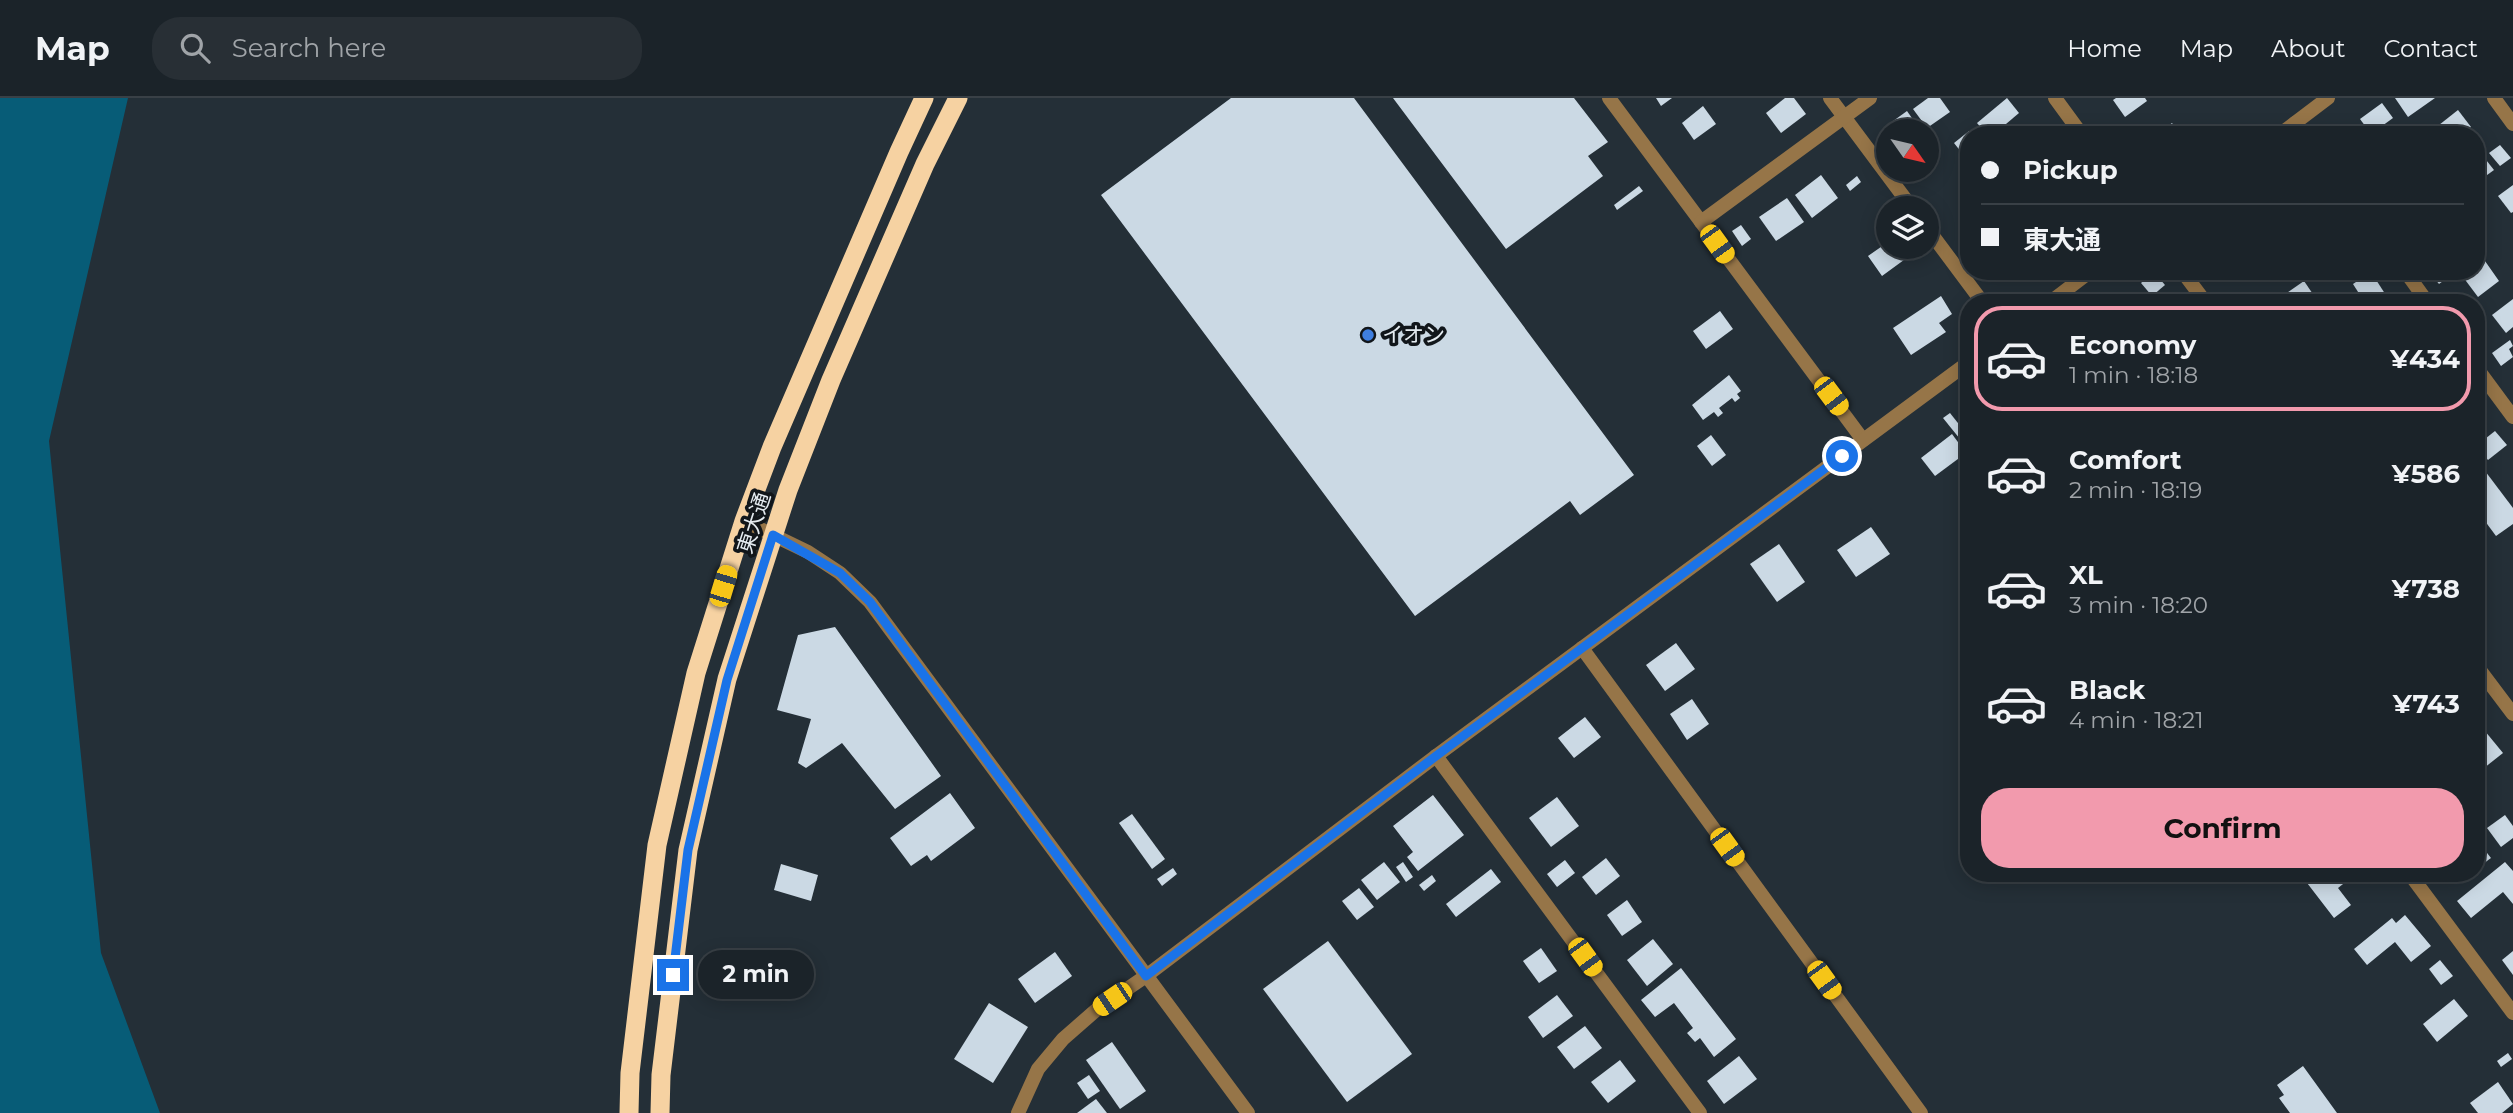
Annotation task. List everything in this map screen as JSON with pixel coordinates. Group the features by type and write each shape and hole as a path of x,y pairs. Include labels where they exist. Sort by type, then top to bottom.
{"highway":[{"name":"東大通","path":"629,1113 630,1073 657,845 696,673 744,521 806,365 924,98"},
{"name":"東大通","path":"660,1113 688,850 727,680 773,535 831,380 925,164 958,98"}],"street":[{"path":"1609,98 1863,440"},
{"path":"1830,98 1903,196"},
{"path":"1701,222 1870,98"},
{"path":"2055,98 2075,126"},
{"path":"2303,126 2328,98"},
{"path":"2494,98 2513,124"},
{"path":"1939,244 1960,272"},
{"path":"2061,294 2079,280"},
{"path":"1018,1113 1038,1069 1063,1039 1095,1011 1146,976 1436,756 1960,369"},
{"path":"2485,379 2513,417"},
{"path":"744,521 840,573 870,602 1248,1113"},
{"path":"1581,648 1921,1113"},
{"path":"2485,677 2513,714"},
{"path":"1436,756 1700,1113"},
{"path":"2416,882 2513,1013"}],"water":[{"path":"0,98 128,98 49,441 101,953 160,1113 0,1113"}],"building":[{"name":"イオン","path":"1231,98 1354,98 1634,475 1580,515 1570,501 1415,616 1101,195"},
{"path":"1393,98 1574,98 1608,142 1588,156 1603,176 1506,249"},
{"path":"1656,98 1672,98 1661,106"},
{"path":"1785,98 1794,98 1806,114 1781,133 1766,113"},
{"path":"1928,98 1940,98 1950,112 1939,120 1920,119 1913,109"},
{"path":"2007,98 2019,113 2004,126 1980,126 1977,123"},
{"path":"2145,98 2147,101 2125,117 2113,100"},
{"path":"2395,98 2435,98 2408,117"},
{"path":"2382,103 2393,118 2382,126 2365,126 2360,119"},
{"path":"1703,106 1716,124 1694,140 1682,123"},
{"path":"2458,110 2470,126 2440,126"},
{"path":"1907,111 1913,119 1896,119"},
{"path":"1960,138 1960,151 1954,143"},
{"path":"2500,145 2511,158 2500,166 2489,153"},
{"path":"2485,159 2494,170 2485,176"},
{"path":"1821,175 1838,198 1812,218 1795,195"},
{"path":"1857,176 1861,182 1850,191 1846,185"},
{"path":"2513,185 2513,212 2511,213 2498,196"},
{"path":"1639,186 1643,191 1617,210 1614,205"},
{"path":"1787,198 1804,222 1776,241 1759,217"},
{"path":"1741,225 1751,239 1742,246 1732,231"},
{"path":"1876,250 1876,259 1905,259 1882,276 1868,256"},
{"path":"2485,261 2499,281 2482,294 2476,294 2465,280 2485,280"},
{"path":"2145,280 2161,280 2165,285 2154,294 2150,294 2141,283"},
{"path":"2359,280 2376,280 2385,294 2359,294 2353,284"},
{"path":"2304,281 2313,294 2285,294"},
{"path":"1941,296 1952,314 1939,323 1946,332 1911,355 1893,328"},
{"path":"2513,299 2513,327 2506,333 2492,315"},
{"path":"1720,311 1733,329 1706,349 1693,331"},
{"path":"2510,340 2513,346 2509,349 2513,357 2501,366 2492,353"},
{"path":"1729,375 1741,391 1737,394 1740,398 1735,402 1732,398 1719,408 1723,413 1718,417 1714,412 1703,420 1692,405"},
{"path":"1950,413 1960,426 1960,439 1943,418"},
{"path":"2495,431 2507,445 2488,460 2485,456 2485,439"},
{"path":"1952,434 1960,445 1960,457 1935,476 1921,458"},
{"path":"1711,435 1726,455 1712,466 1697,446"},
{"path":"2485,471 2513,508 2513,524 2496,536 2485,521"},
{"path":"1871,527 1890,554 1856,577 1837,550"},
{"path":"1779,544 1805,582 1777,602 1750,564"},
{"path":"835,627 941,776 895,809 842,743 806,768 798,763 811,719 777,710 798,635"},
{"path":"1676,643 1695,669 1665,691 1646,665"},
{"path":"1692,699 1709,724 1687,740 1670,714"},
{"path":"1585,717 1601,737 1574,758 1558,738"},
{"path":"2485,731 2503,753 2485,767"},
{"path":"950,793 975,828 931,861 927,855 911,866 890,838"},
{"path":"1433,795 1464,835 1418,871 1407,857 1413,852 1393,826"},
{"path":"1557,797 1579,826 1551,847 1529,818"},
{"path":"1132,814 1165,859 1152,869 1119,823"},
{"path":"2505,815 2513,826 2513,838 2501,847 2487,828"},
{"path":"2485,850 2491,858 2485,862"},
{"path":"1606,858 1620,876 1596,895 1582,877"},
{"path":"1565,860 1575,873 1557,887 1547,874"},
{"path":"1384,862 1400,882 1377,900 1361,880"},
{"path":"1403,862 1413,877 1406,882 1396,867"},
{"path":"2505,862 2513,871 2513,904 2503,892 2471,918 2457,901 2480,882 2485,882 2485,878"},
{"path":"781,864 818,875 811,901 774,890"},
{"path":"1173,868 1177,874 1162,886 1157,879"},
{"path":"1491,869 1501,882 1456,917 1446,904"},
{"path":"1432,875 1436,881 1424,891 1419,885"},
{"path":"2306,882 2346,882 2338,888 2351,905 2334,918"},
{"path":"1359,888 1374,907 1357,920 1342,901"},
{"path":"1627,900 1642,922 1622,936 1607,915"},
{"path":"2405,915 2431,946 2411,962 2395,942 2367,965 2354,949 2392,918 2396,923"},
{"path":"1653,939 1673,964 1647,986 1627,960"},
{"path":"1328,941 1412,1054 1347,1102 1263,989"},
{"path":"1541,948 1557,971 1539,983 1523,961"},
{"path":"2513,951 2513,975 2502,960"},
{"path":"1055,952 1072,976 1035,1003 1018,979"},
{"path":"2440,960 2453,976 2441,985 2429,969"},
{"path":"1681,968 1736,1039 1714,1057 1700,1038 1695,1042 1687,1033 1693,1028 1674,1003 1655,1017 1641,1000"},
{"path":"1557,995 1573,1016 1543,1038 1528,1017"},
{"path":"2454,999 2468,1016 2437,1042 2423,1024"},
{"path":"989,1003 1028,1027 993,1083 954,1059"},
{"path":"1585,1026 1602,1048 1574,1069 1557,1047"},
{"path":"1112,1042 1146,1091 1120,1109 1086,1060"},
{"path":"2508,1053 2512,1059 2501,1067 2497,1061"},
{"path":"1739,1056 1757,1079 1724,1104 1707,1081"},
{"path":"1620,1060 1636,1081 1608,1103 1591,1082"},
{"path":"2303,1066 2337,1113 2290,1113 2279,1098 2284,1095 2277,1085"},
{"path":"1089,1075 1100,1091 1088,1099 1077,1083"},
{"path":"2498,1082 2513,1104 2502,1113 2478,1113 2470,1103"},
{"path":"1096,1099 1107,1113 1077,1113"}],"place":[{"name":"イオン","path":"1368,335"}],"route":[{"path":"673,975 688,850 727,680 773,535 808,552 840,573 870,602 1146,976 1436,756 1842,456"}]}
